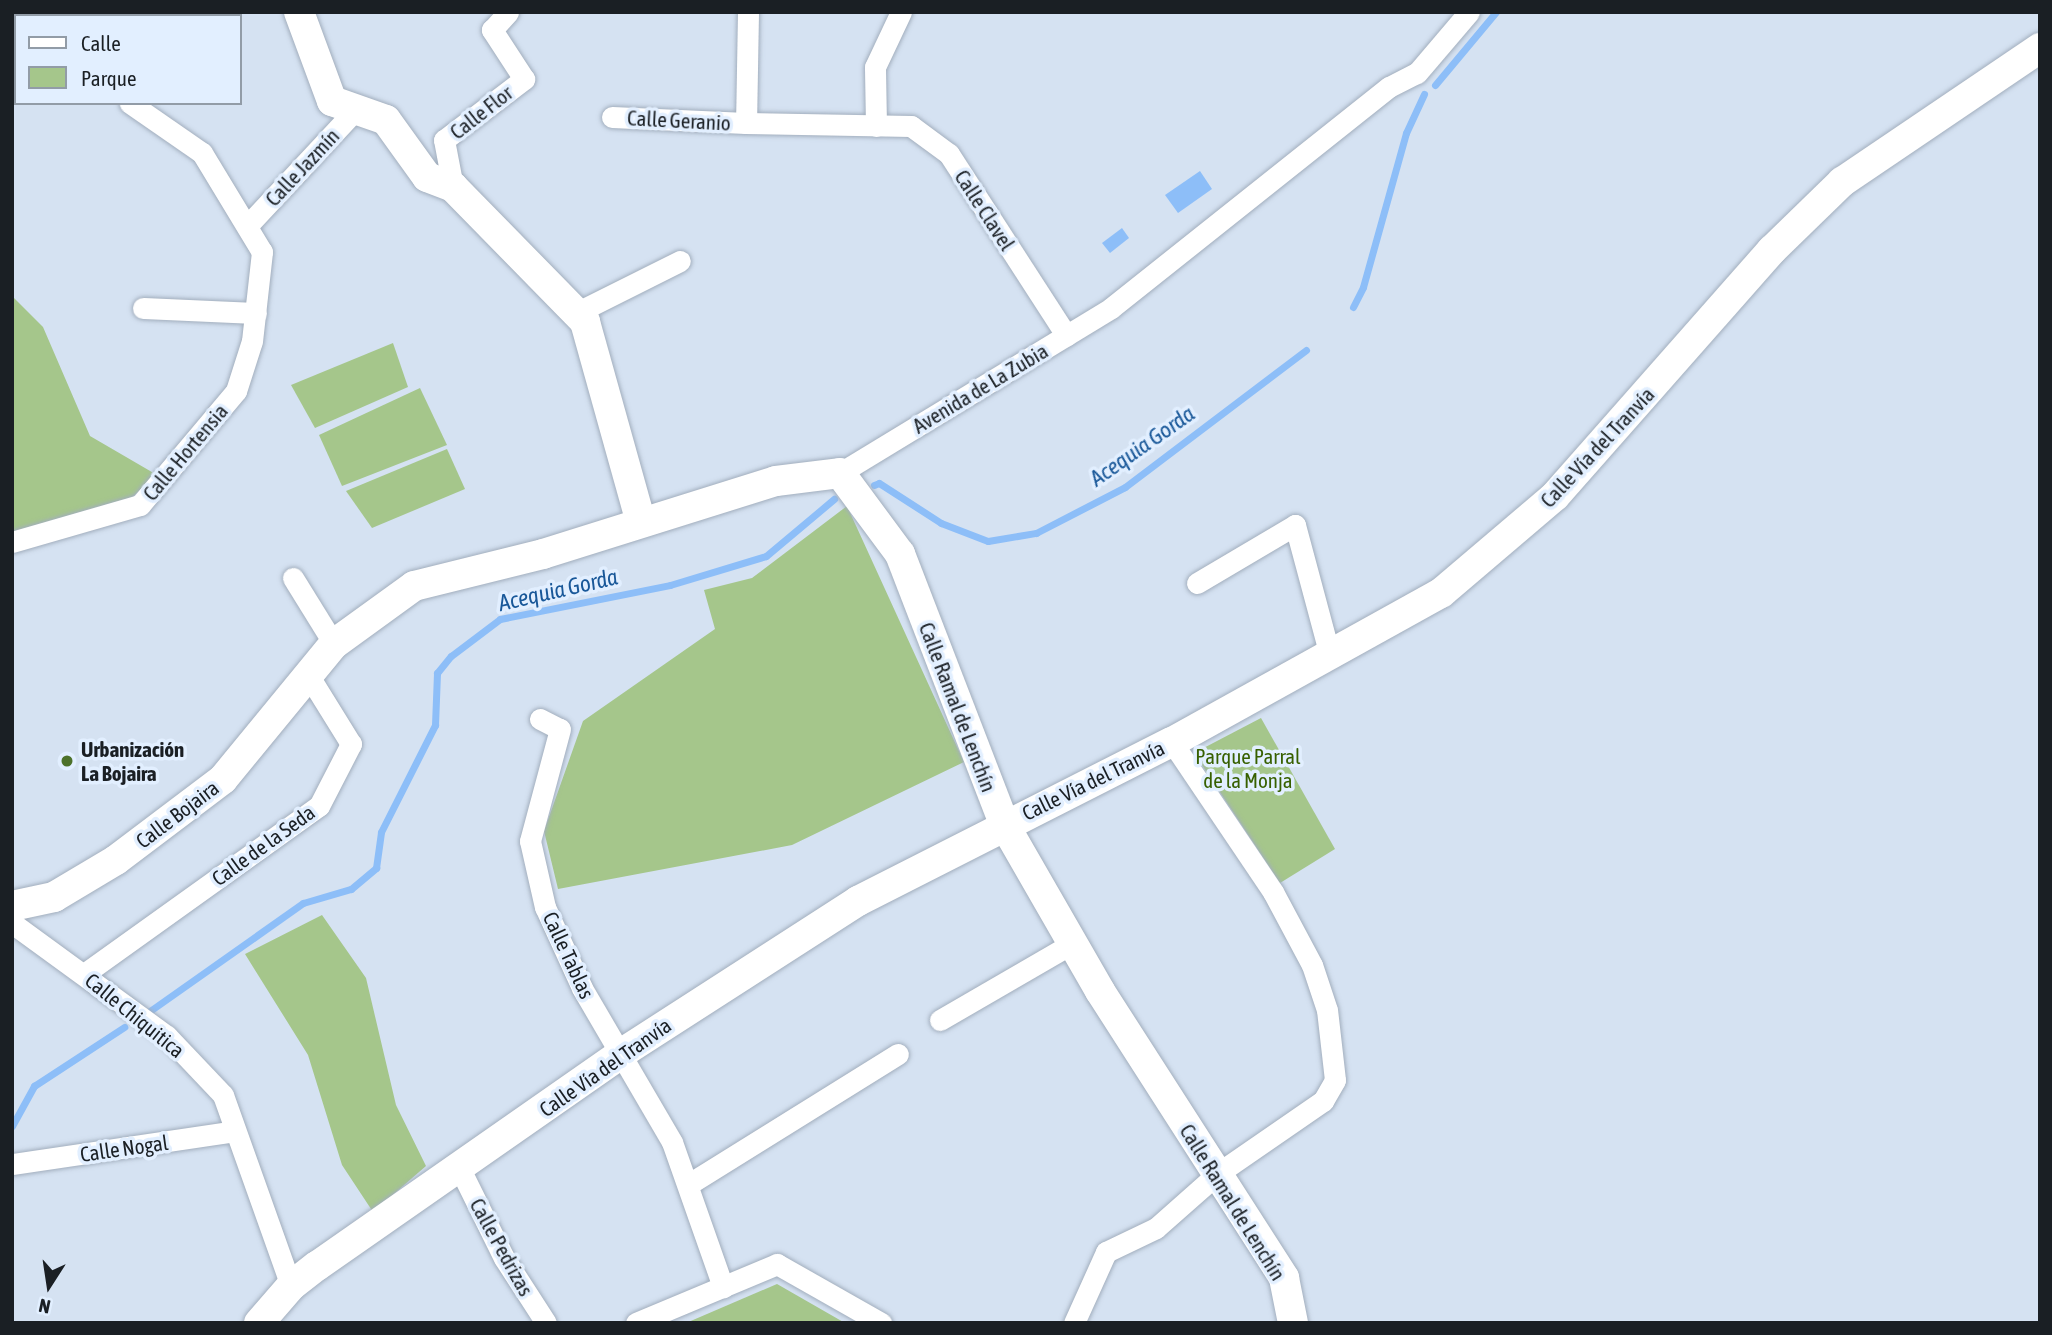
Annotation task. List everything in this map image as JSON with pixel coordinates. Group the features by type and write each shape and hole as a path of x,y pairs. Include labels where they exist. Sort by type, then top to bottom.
{"street":[{"path":"299,12 332,101 386,120 427,177 453,187 585,322 641,522"},
{"name":"Calle Flor","path":"453,187 444,140 524,79 492,30 508,12"},
{"name":"Calle Geranio","path":"746,123 748,12"},
{"path":"876,126 875,67 901,12"},
{"name":"Avenida de La Zubia","path":"641,522 776,481 840,473 1111,309 1389,87 1417,73 1469,12"},
{"name":"Calle Vía del Tranvía","path":"259,1323 291,1286 622,1053 858,901 1004,824 1172,742 1441,593 1555,496 1772,250 1842,181 2040,48"},
{"name":"Calle Hortensia","path":"12,542 140,505 236,391 252,341 262,252 202,153 133,105"},
{"name":"Calle Jazmín","path":"247,226 356,109"},
{"name":"Calle Geranio","path":"612,117 876,126"},
{"name":"Calle Clavel","path":"876,126 911,126 949,154 1066,335"},
{"path":"576,313 680,261"},
{"path":"143,308 256,313"},
{"name":"Calle Ramal de Lenchín","path":"840,473 900,554 1004,824 1073,943 1284,1278 1293,1323"},
{"name":"Calle Bojaira","path":"12,906 54,897 116,860 223,779 307,673 334,644 414,586 543,554 641,522"},
{"path":"1197,583 1294,525 1330,656"},
{"path":"293,579 334,644"},
{"name":"Calle de la Seda","path":"84,975 319,806 351,744 307,673"},
{"name":"Calle Tablas","path":"540,719 560,729 530,841 545,907 582,988 672,1142 689,1184 723,1287"},
{"path":"1074,1323 1106,1252 1156,1228 1217,1174 1323,1101 1335,1080 1327,1010 1312,965 1273,892 1172,742"},
{"name":"Calle Chiquitica","path":"12,923 167,1036 223,1095 291,1286"},
{"path":"940,1020 1073,943"},
{"path":"689,1184 898,1054"},
{"name":"Calle Nogal","path":"12,1164 235,1131"},
{"name":"Calle Pedrizas","path":"460,1169 504,1258 546,1323"},
{"path":"636,1323 777,1264 881,1323"}],"green space":[{"path":"12,296 43,327 90,436 157,475 129,500 12,532"},
{"path":"393,343 408,387 315,428 291,385"},
{"path":"420,388 447,445 342,486 319,435"},
{"path":"447,449 465,489 372,528 346,491"},
{"path":"847,506 964,762 792,845 558,889 544,831 583,721 715,629 704,590 752,578"},
{"name":"Parque Parral de la Monja","path":"1261,718 1335,849 1280,883 1194,753"},
{"path":"322,915 366,978 396,1105 426,1166 373,1212 342,1165 308,1055 245,954"},
{"path":"777,1284 845,1323 686,1323"}],"water":[{"path":"1200,171 1212,189 1178,213 1165,195"},
{"path":"1122,228 1129,238 1110,253 1102,243"}],"waterway":[{"name":"Acequia Gorda","path":"1435,85 1496,12"},
{"name":"Acequia Gorda","path":"1353,307 1363,287 1406,133 1424,94"},
{"name":"Acequia Gorda","path":"874,485 879,483 941,523 988,541 1036,533 1125,487 1306,350"},
{"name":"Acequia Gorda","path":"147,1013 303,903 351,889 376,868 381,832 435,725 437,673 451,656 500,619 670,585 766,556 834,499"},
{"name":"Acequia Gorda","path":"12,1126 34,1086 124,1027"}],"place":[{"name":"Urbanización La Bojaira","path":"67,761"}]}
